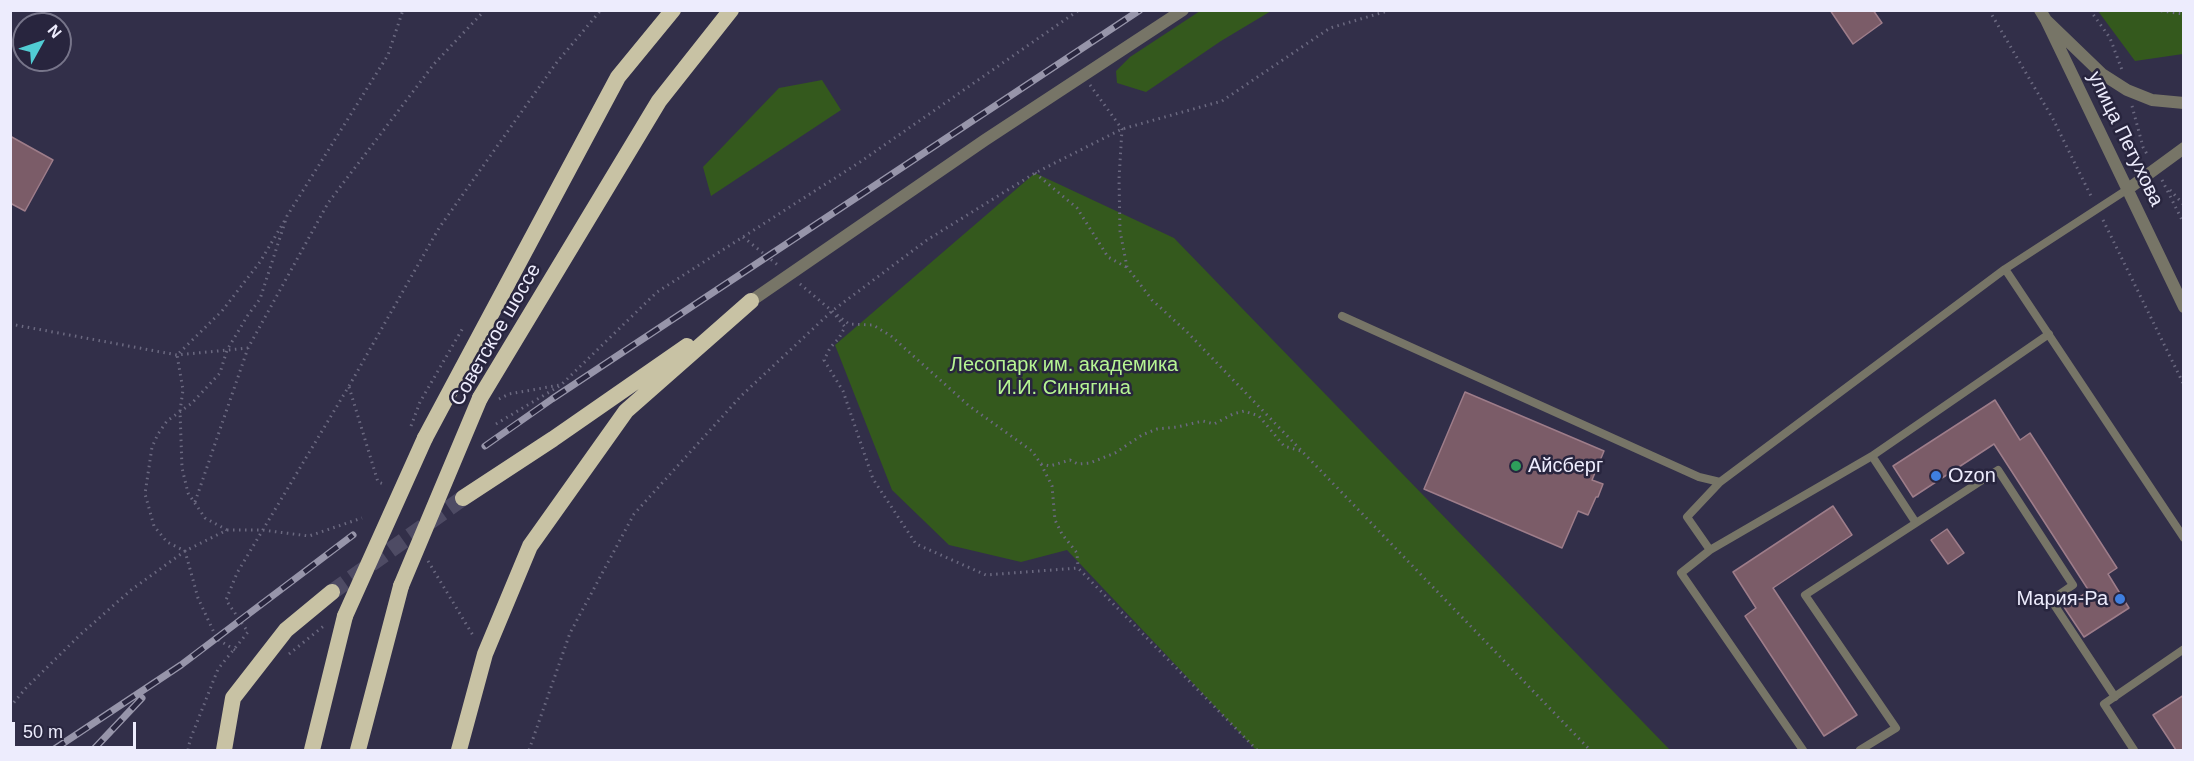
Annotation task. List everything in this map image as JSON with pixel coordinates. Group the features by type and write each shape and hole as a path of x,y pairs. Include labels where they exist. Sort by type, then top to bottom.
{"highway":[{"name":"Советское шоссе","path":"312,750 345,616 425,438 618,77 673,10"},
{"name":"Советское шоссе","path":"358,750 401,586 480,398 659,101 732,10"},
{"path":"463,498 751,301"},
{"path":"459,750 485,654 530,546 626,411 751,301"},
{"path":"224,750 233,698 286,630 332,592"}],"street":[{"path":"751,301 1083,75 1183,10"},
{"path":"2043,15 2102,74 2127,90 2152,100 2184,103"},
{"name":"улица Петухова","path":"2043,15 2184,307"},
{"path":"2128,189 2184,148"}],"lane":[{"path":"1710,550 1687,517 1720,482 2005,269 2128,189"},
{"path":"2005,269 2184,538"},
{"path":"1342,316 1699,477 1720,482"},
{"path":"1803,750 1681,573 1710,550 1872,456 2049,333"},
{"path":"1872,456 1916,523"},
{"path":"1860,750 1896,728 1805,596 1998,470 2073,585 2051,600 2115,697"},
{"path":"2134,750 2103,704 2184,649"}],"path":[{"path":"177,355 222,311 260,262 388,55 403,10"},
{"path":"194,503 248,348 328,203 434,64 484,10"},
{"path":"188,750 218,669 248,632 226,600 237,573 349,386 439,228 557,62 602,10"},
{"path":"496,424 561,385 657,292 860,162 1079,10"},
{"path":"530,750 570,633 634,514 741,396 832,310 927,240 1035,173 1122,129 1222,101 1330,28 1391,10"},
{"path":"1989,10 2053,119 2184,385"},
{"path":"2155,10 2184,14"},
{"path":"1083,75 1122,129 1119,179 1120,231 1127,267"},
{"path":"1035,173 1077,208 1108,256 1127,267 1152,300 1187,332 1590,750"},
{"path":"2184,205 2167,187 2184,224"},
{"path":"235,650 217,639 198,598 185,551 167,542 154,526 145,494 152,447 158,434 167,421 192,403 220,373 227,350 248,315 261,299 287,216"},
{"path":"832,310 849,324 873,325 891,336 968,405 1032,451 1052,486 1055,520 1062,534 1077,553 1078,568 1257,750"},
{"path":"832,310 844,327 824,360 843,391 873,479 916,544 986,575 1078,568"},
{"path":"10,324 177,355 248,348"},
{"path":"177,355 183,390 180,411 182,468 188,493 205,518 227,530"},
{"path":"509,394 561,385"},
{"path":"349,386 378,482 387,485"},
{"path":"1041,464 1050,466 1070,460 1078,464 1090,463 1115,453 1142,435 1157,429 1203,421 1214,423 1244,411 1259,416 1284,446 1303,452"},
{"path":"10,707 81,634 131,590 185,551 227,530 262,530 309,536 362,518"},
{"path":"433,570 485,654"}],"green space":[{"path":"1200,11 1271,11 1221,41 1146,92 1117,83 1116,71 1130,57"},
{"path":"2098,11 2183,11 2183,54 2135,61"},
{"path":"822,80 841,110 711,196 703,167 779,88"},
{"name":"Лесопарк им. академика И.И. Синягина","path":"1035,173 1174,238 1670,750 1256,750 1067,550 1021,562 949,545 892,490 835,345"}],"building":[{"path":"1830,10 1873,10 1882,23 1853,44"},
{"path":"10,136 53,160 25,211 10,203"},
{"name":"Айсберг","path":"1465,392 1604,451 1592,480 1603,484 1598,497 1588,515 1578,511 1562,548 1424,489"},
{"path":"1995,400 2020,440 2030,433 2117,568 2108,574 2129,608 2084,637 2064,607 2089,591 1994,444 1913,497 1893,466"},
{"path":"1833,506 1852,535 1773,588 1857,715 1824,736 1745,616 1756,608 1733,572"},
{"path":"1947,529 1964,553 1948,564 1931,540"},
{"path":"2184,695 2184,750 2176,750 2153,715"}],"tunnel":[{"path":"332,592 463,498"}],"railway":[{"path":"485,446 552,399 1140,10"},
{"path":"53,750 181,665 353,535"},
{"path":"93,750 142,698"}],"place":[{"name":"Айсберг","path":"1516,466"},
{"name":"Ozon","path":"1936,476"},
{"name":"Мария-Ра","path":"2120,599"}]}
